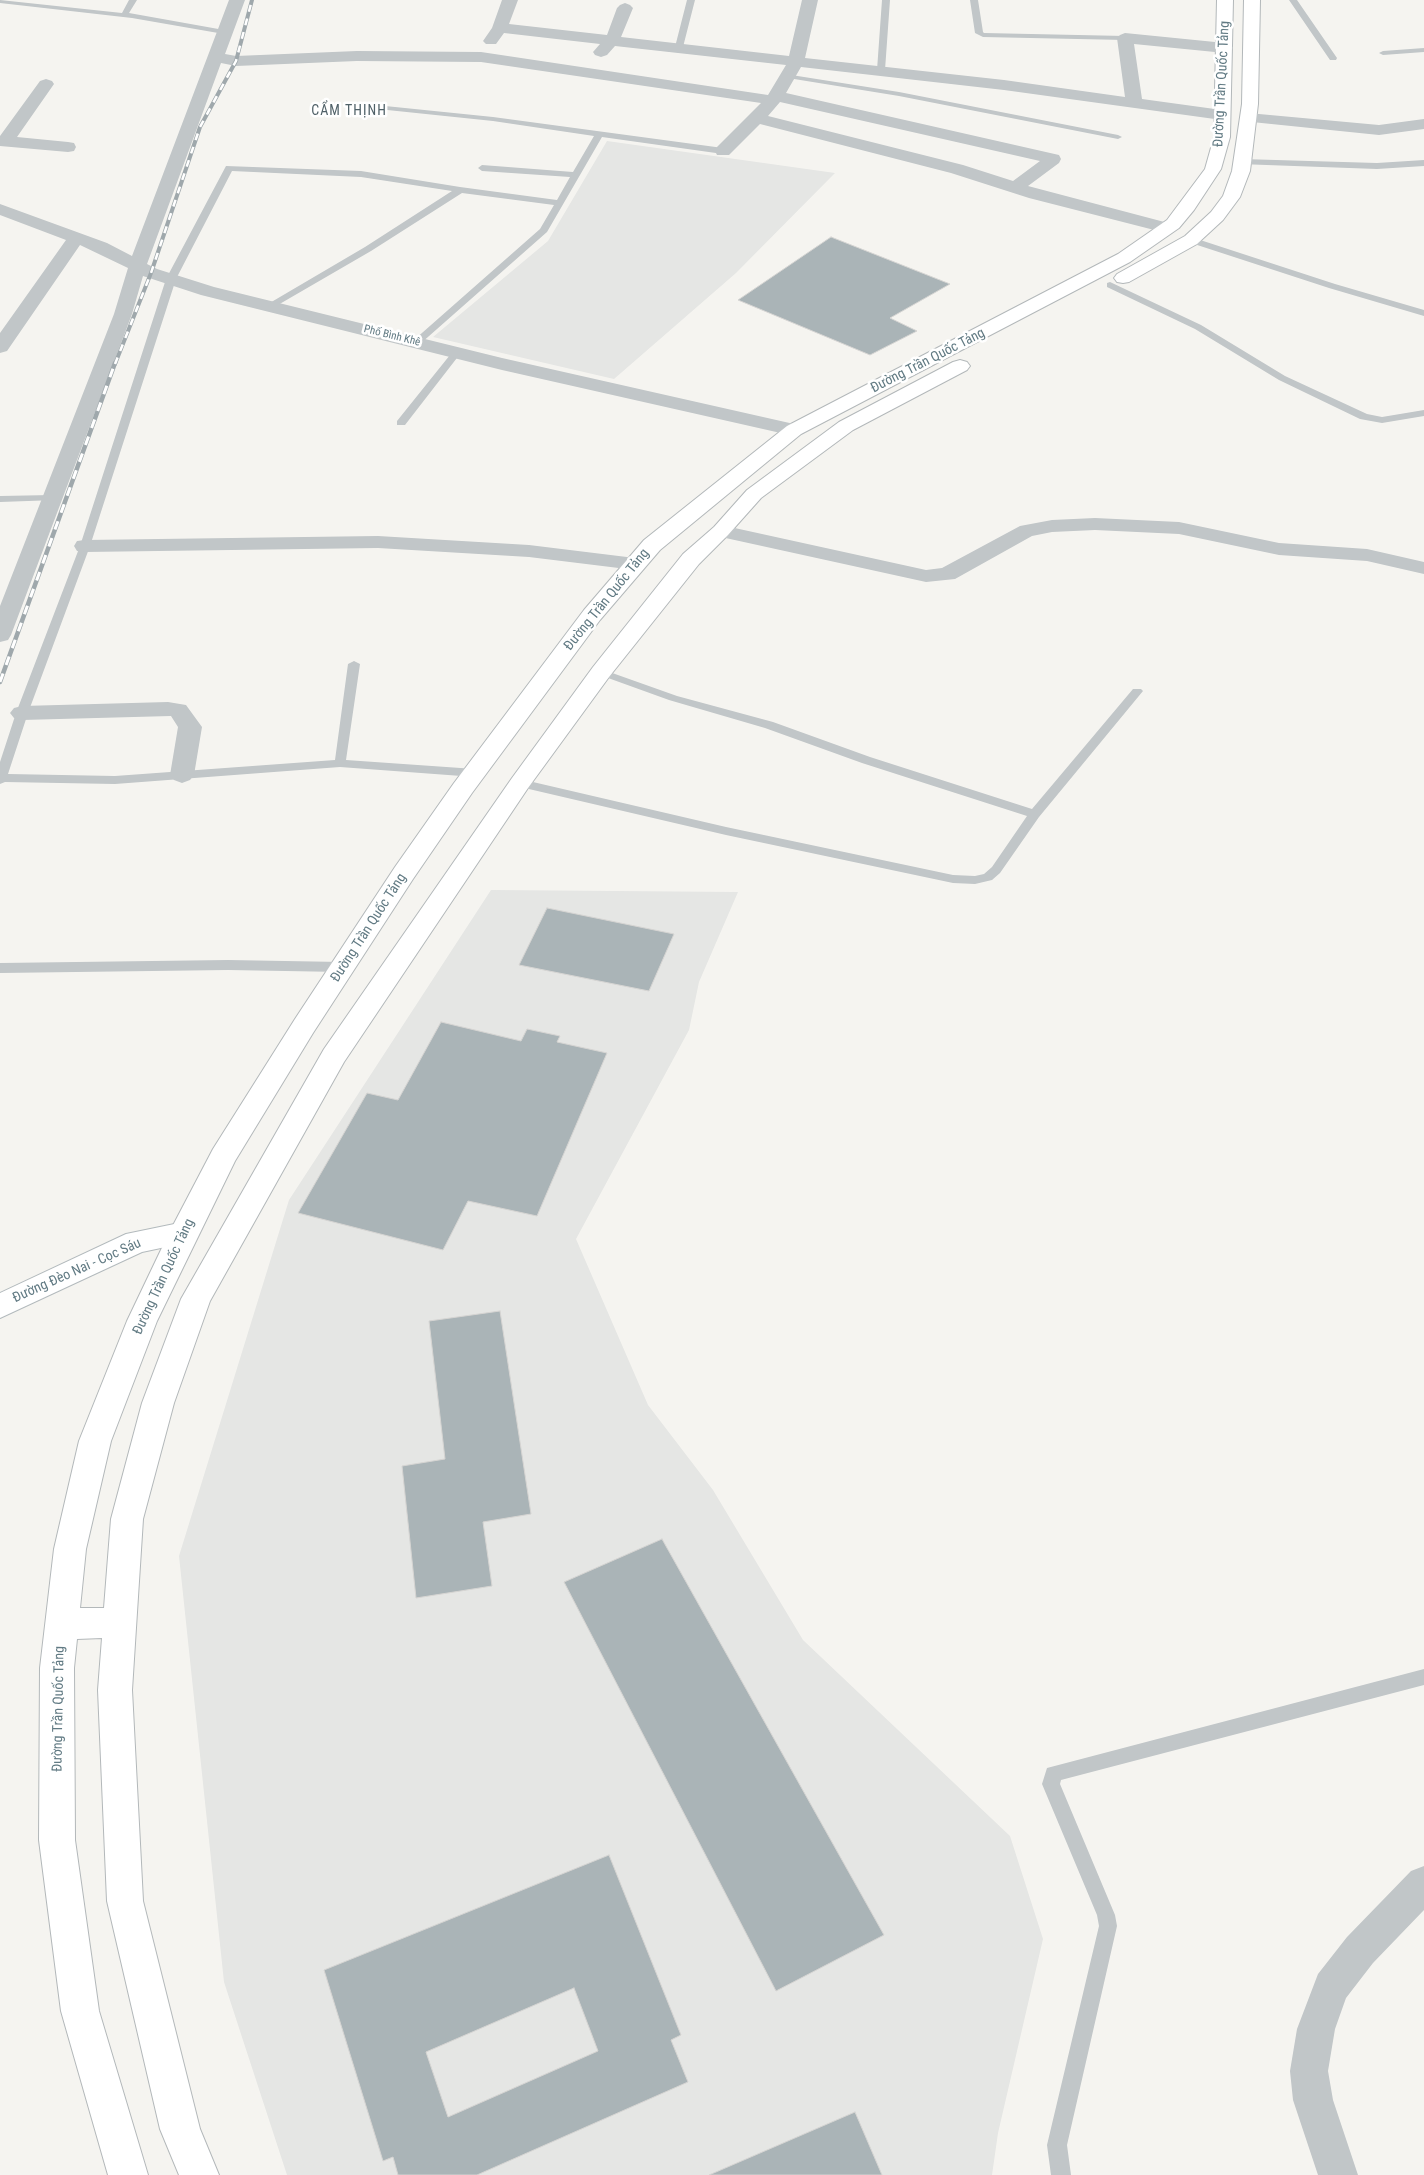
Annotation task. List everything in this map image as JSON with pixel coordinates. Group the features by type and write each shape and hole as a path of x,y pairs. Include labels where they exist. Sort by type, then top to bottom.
{"main road":[{"name":"Đường Trần Quốc Tảng","path":"128,2175 80,2011 57,1840 57,1668 70,1549 95,1441 142,1321 184,1233 223,1157 342,967 404,873 475,772 592,616 652,545 794,430 1110,285 1191,240 1217,216 1231,196 1241,171 1242,162 1224,48 1225,0"},
{"name":"Đường Trần Quốc Tảng","path":"198,2175 180,2130 125,1901 114,1690 127,1519 158,1404 196,1299 334,1056 520,783 601,672 691,559 721,531 754,494 846,426 1124,258 1166,228 1188,206 1213,169 1222,137 1235,117 1250,104 1252,0"},
{"path":"475,772 520,783"},
{"name":"Đường Đèo Nai - Cọc Sáu","path":"0,1306 136,1242 184,1233"},
{"path":"62,1624 120,1622"}],"street":[{"path":"1,632 123,314 137,267 214,57 237,0"},
{"path":"481,57 500,28 510,0"},
{"path":"723,150 757,118 788,76 796,61 810,0"},
{"path":"581,72 613,39 625,8"},
{"path":"500,28 881,70 1235,117 1379,130 1424,124"},
{"path":"1134,103 1125,38 1224,48"},
{"path":"214,57 236,61 357,56 481,57 773,98 1053,159 1015,188"},
{"path":"3,141 46,84"},
{"path":"757,118 957,169 1015,188 1166,228"},
{"path":"3,141 68,147"},
{"name":"Phố Bình Khê","path":"0,209 101,247 151,274 208,291 457,352 794,430"},
{"path":"0,347 76,239"},
{"path":"721,531 926,576 947,574 1005,540 1027,530 1052,526 1095,524 1179,528 1279,549 1367,555 1424,568"},
{"path":"85,546 378,542 529,550 635,564"},
{"path":"22,713 178,710 190,727 182,775"},
{"path":"1338,2175 1313,2100 1309,2071 1316,2029 1331,1987 1360,1950 1424,1884"}],"lane":[{"path":"124,15 133,0"},
{"path":"679,47 692,0"},
{"path":"881,70 886,0"},
{"path":"974,0 979,33 982,35 1125,38"},
{"path":"1292,0 1333,58"},
{"path":"0,1 124,15 224,32"},
{"path":"1383,53 1424,50"},
{"path":"788,76 909,96 1118,137"},
{"path":"349,104 493,119 723,150"},
{"path":"417,342 544,230 599,134"},
{"path":"1242,162 1377,166 1424,163"},
{"path":"475,772 340,763 115,780 0,779 22,713 85,546 171,279 231,167 361,174 460,190 560,202"},
{"path":"482,168 576,175"},
{"path":"271,306 368,249 460,190"},
{"path":"1191,240 1332,286 1424,313"},
{"path":"1110,285 1198,327 1282,378 1364,417 1382,420 1424,413"},
{"path":"401,423 425,390 457,352"},
{"path":"0,499 52,498"},
{"path":"340,763 354,664"},
{"path":"601,672 673,698 769,724 866,760 1035,814"},
{"path":"520,783 726,831 953,879 968,880 988,877 996,870 1035,814 1137,690"},
{"path":"0,968 228,965 342,967"},
{"path":"1061,2175 1057,2145 1108,1926 1106,1915 1051,1784 1053,1774 1424,1677"}],"shaded area":[{"path":"607,141 835,173 736,273 614,379 433,337 548,241"},
{"path":"491,890 738,892 699,982 689,1030 576,1239 648,1405 713,1490 803,1640 1010,1836 1043,1939 998,2133 992,2175 287,2175 224,1982 179,1556 289,1200"}],"building":[{"path":"831,237 950,284 890,318 917,331 870,355 738,300"},
{"path":"547,908 674,934 649,991 519,965"},
{"path":"441,1022 521,1041 527,1029 560,1036 557,1042 607,1053 537,1216 468,1201 443,1250 298,1213 367,1093 398,1100"},
{"path":"500,1311 531,1514 483,1522 492,1586 416,1598 402,1466 445,1459 429,1321"},
{"path":"662,1539 884,1935 776,1991 564,1582"},
{"path":"609,1855 681,2035 671,2040 688,2082 477,2175 398,2175 393,2157 383,2161 324,1970","holes":["574,1988 598,2051 448,2117 426,2052"]},
{"path":"855,2112 882,2175 709,2175"}],"railway":[{"path":"115,364 151,273 200,127 236,61 252,0"},
{"path":"0,682 115,363"}],"district":[{"name":"CẨM THỊNH","path":"349,111"}]}
